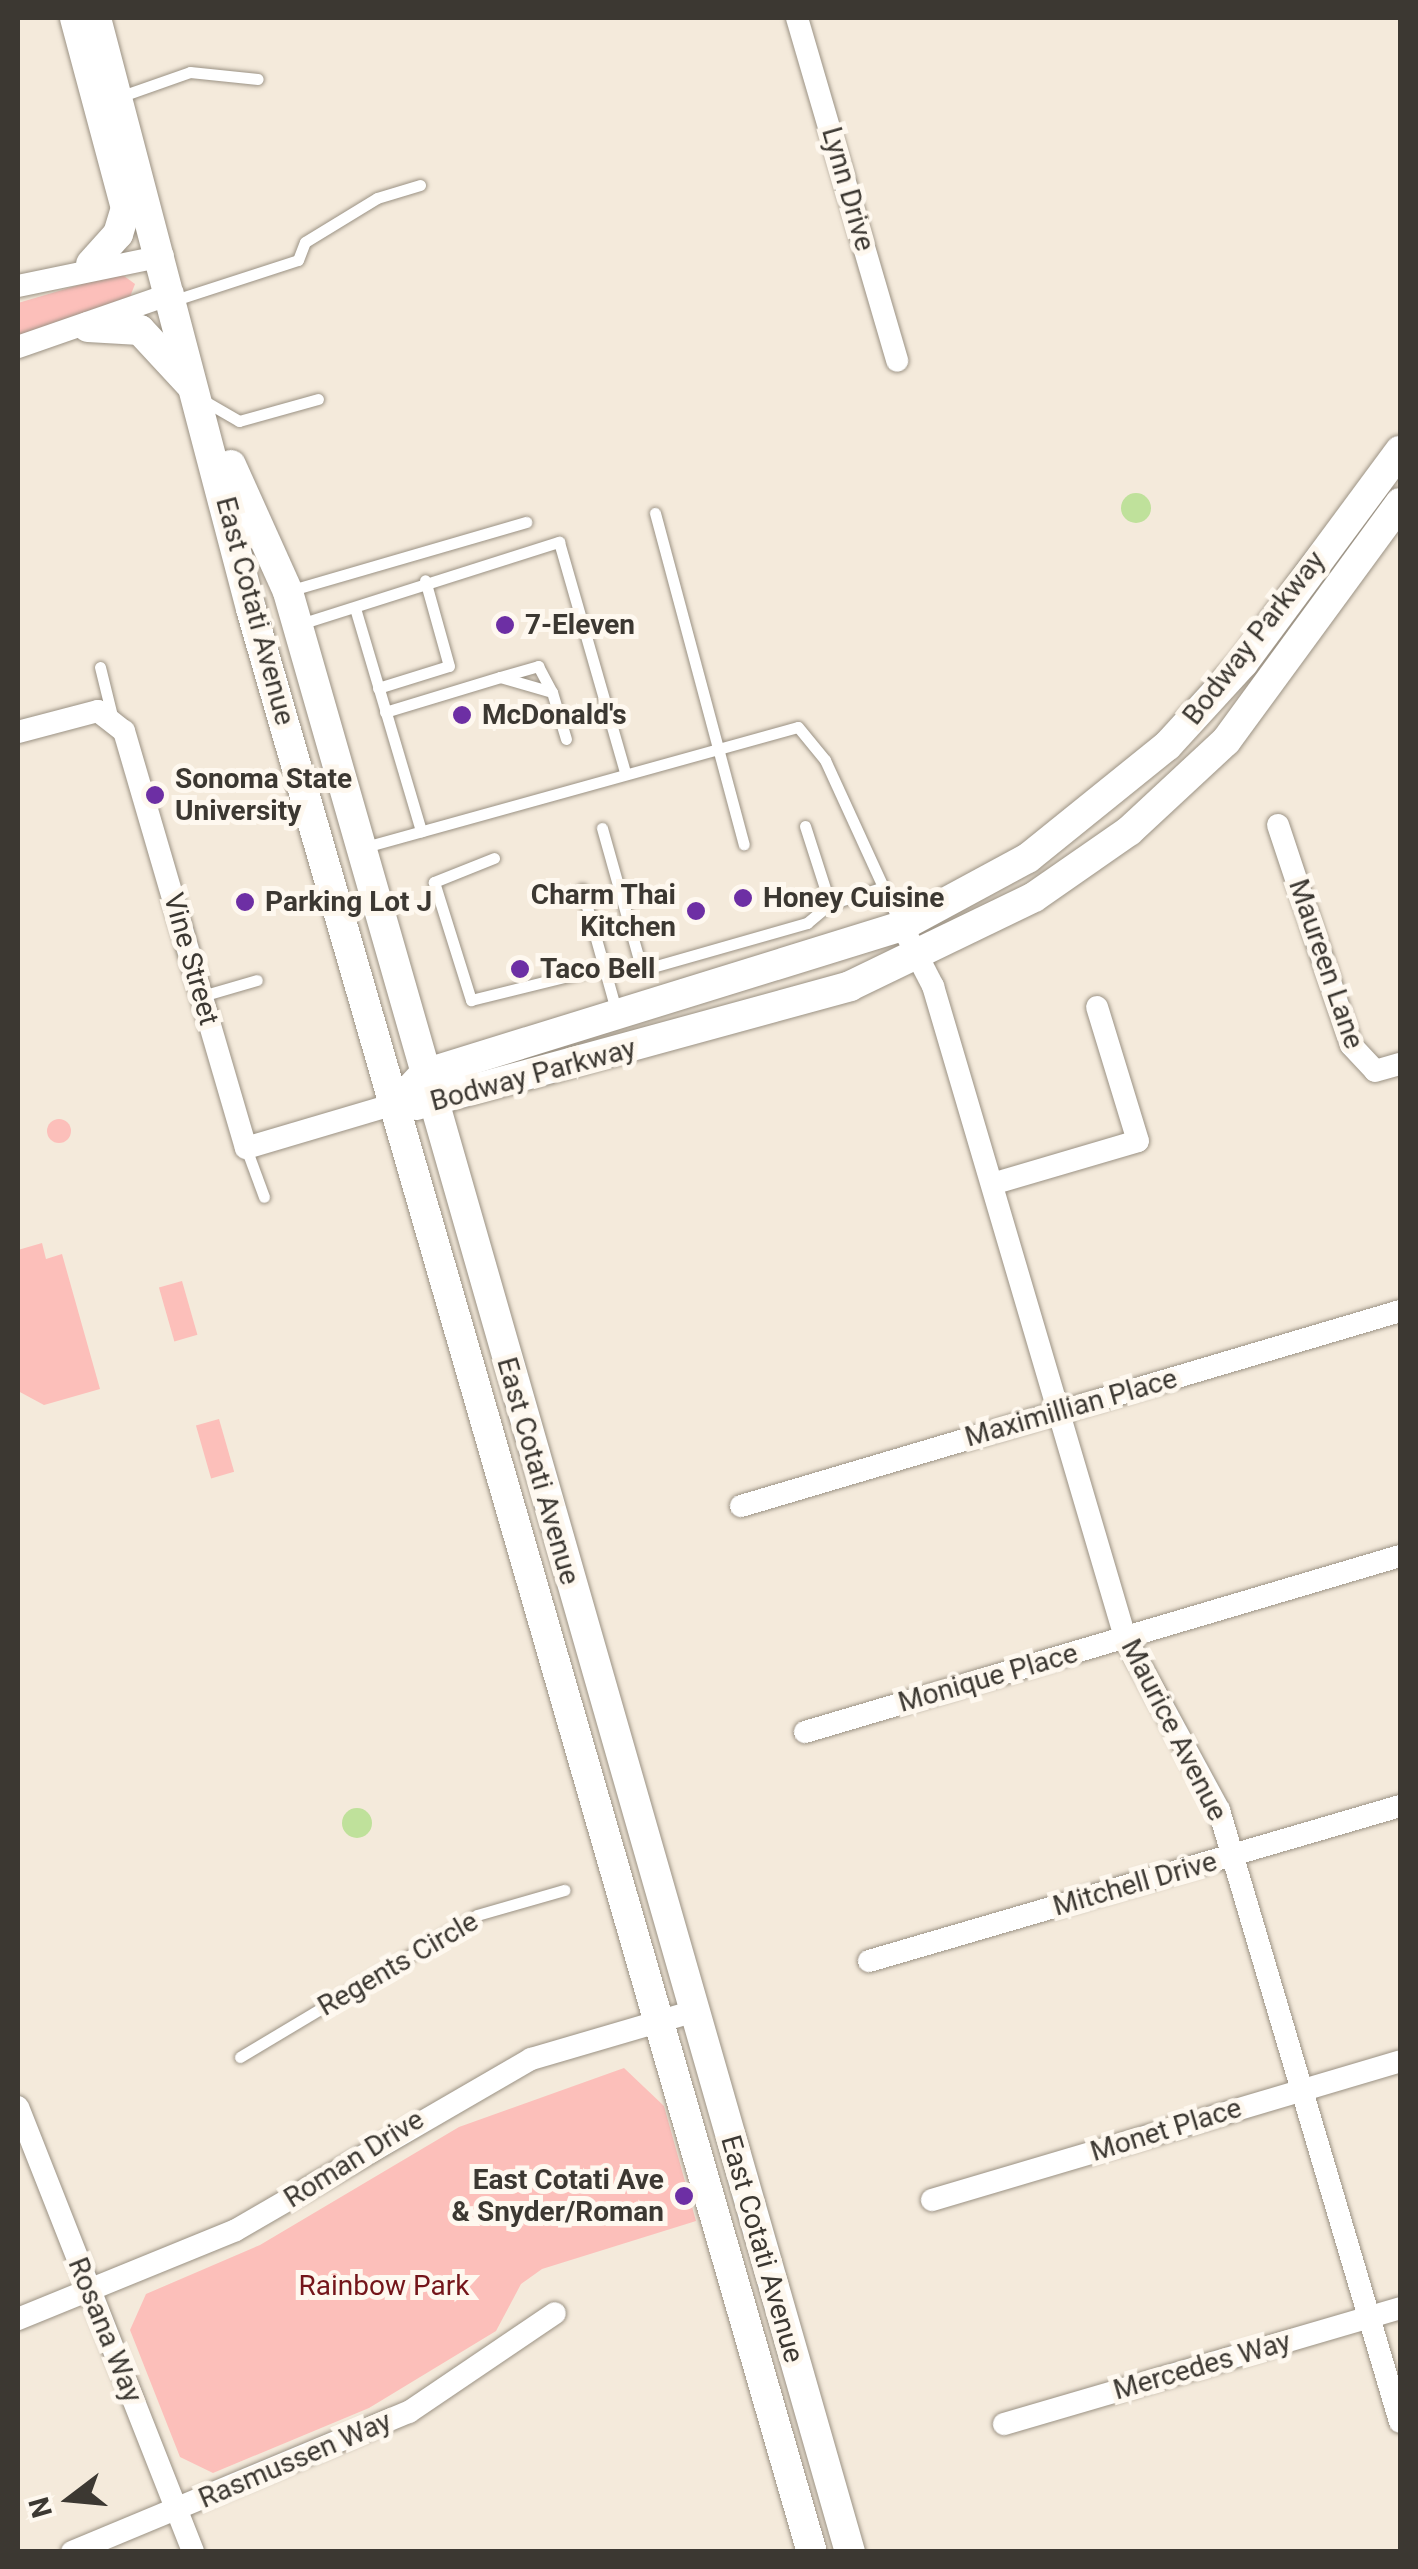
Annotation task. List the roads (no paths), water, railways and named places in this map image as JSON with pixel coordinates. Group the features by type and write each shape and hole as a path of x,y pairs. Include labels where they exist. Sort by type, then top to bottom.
{"main road":[{"path":"75,18 126,208 118,234 92,264"},
{"name":"East Cotati Avenue","path":"96,18 201,399 251,608 398,1103 812,2552"},
{"path":"88,326 140,330 201,399"},
{"name":"East Cotati Avenue","path":"201,399 288,592 432,1106 850,2552"},
{"name":"Bodway Parkway","path":"398,1103 424,1074 902,926 1028,858 1167,746 1242,663 1400,451"},
{"name":"Bodway Parkway","path":"398,1103 432,1106 921,957 1113,842 1226,741 1400,502"}],"street":[{"name":"Lynn Drive","path":"797,18 897,361"},
{"path":"18,286 92,264 162,256"},
{"path":"18,348 174,297"},
{"path":"18,732 82,712 112,716"},
{"name":"Vine Street","path":"112,716 202,996 246,1148"},
{"name":"Maureen Lane","path":"1278,825 1351,1045 1376,1071 1400,1064"},
{"name":"Maurice Avenue","path":"902,926 921,957 1125,1637 1186,1740 1234,1856 1400,2422"},
{"path":"992,1184 1138,1141 1096,1007"},
{"path":"246,1148 398,1103"},
{"name":"Maximillian Place","path":"741,1506 1400,1311"},
{"name":"Monique Place","path":"805,1732 1400,1556"},
{"name":"Mitchell Drive","path":"870,1961 1400,1806"},
{"name":"Roman Drive","path":"18,2319 90,2293 236,2230 531,2059 695,2011"},
{"name":"Monet Place","path":"932,2200 1400,2061"},
{"name":"Rosana Way","path":"18,2107 194,2552"},
{"name":"Mercedes Way","path":"1004,2424 1400,2308"},
{"name":"Rasmussen Way","path":"72,2552 409,2412 556,2313"}],"lane":[{"path":"119,97 190,72 258,79"},
{"path":"174,297 298,260 305,242 376,198 420,185"},
{"path":"201,399 239,421 318,399"},
{"path":"655,512 744,844"},
{"path":"288,592 526,522"},
{"path":"296,626 425,580 559,542 625,772"},
{"path":"378,688 448,666 425,580"},
{"path":"355,608 421,831"},
{"path":"100,666 112,716"},
{"path":"386,712 538,666 552,692 566,739"},
{"path":"500,677 552,692"},
{"path":"361,848 718,745 798,727 825,760 878,889 902,926"},
{"path":"805,826 830,904"},
{"path":"602,828 618,882 634,964 652,972 807,923 830,904 878,889"},
{"path":"494,858 434,882 471,1000 604,967"},
{"path":"582,890 618,1016"},
{"path":"202,996 257,980"},
{"path":"246,1148 264,1197"},
{"name":"Regents Circle","path":"240,2057 477,1915 564,1890"}],"place":[{"name":"7-Eleven","path":"505,625"},
{"name":"McDonald's","path":"462,715"},
{"name":"Sonoma State University","path":"155,795"},
{"name":"Honey Cuisine","path":"743,898"},
{"name":"Parking Lot J","path":"245,902"},
{"name":"Charm Thai Kitchen","path":"696,911"},
{"name":"Taco Bell","path":"520,969"},
{"name":"East Cotati Ave & Snyder/Roman","path":"684,2196"}],"park label":[{"name":"Rainbow Park","path":"384,2286"}]}
